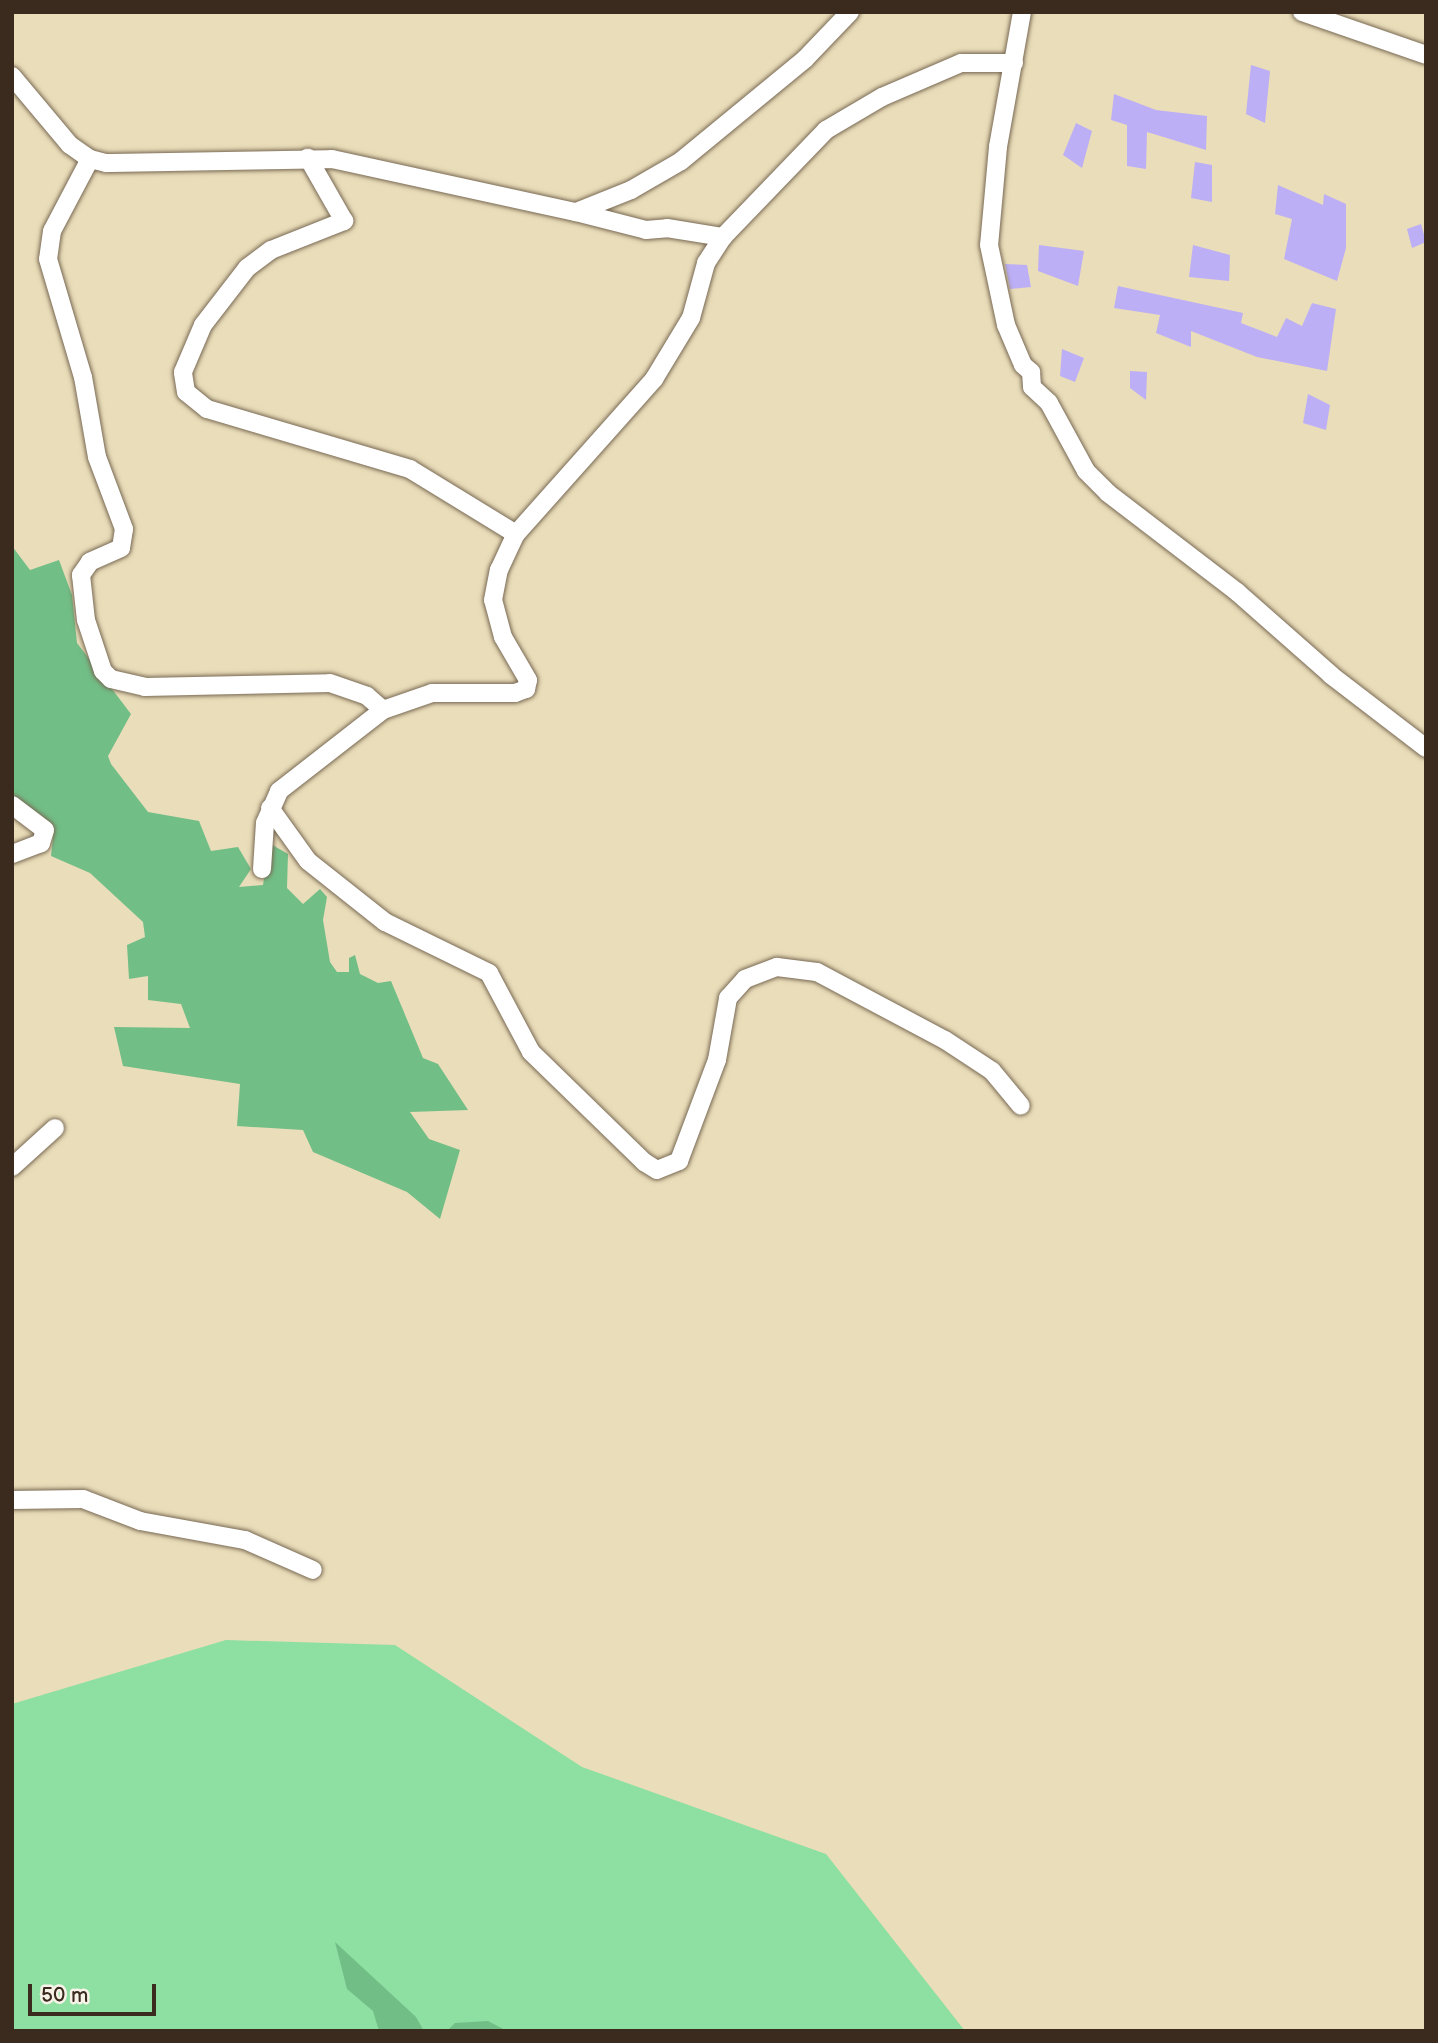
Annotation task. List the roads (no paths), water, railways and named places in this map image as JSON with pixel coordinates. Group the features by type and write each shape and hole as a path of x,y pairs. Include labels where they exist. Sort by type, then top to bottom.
{"street":[{"path":"576,212 631,190 681,161 805,59 850,12"},
{"path":"1022,12 998,147 989,245 1006,325 1023,365 1031,372 1032,387 1049,404 1086,471 1108,493 1237,592 1331,675 1426,748"},
{"path":"1302,12 1426,55"},
{"path":"262,869 270,808 293,778 383,710 432,693 515,693 526,689 528,680 503,637 493,600 516,534 654,379 691,318 706,263 723,237 826,130 857,110 961,63 1014,63"},
{"path":"12,76 70,145 90,159 106,163 308,159 369,166 646,230 667,228 723,237"},
{"path":"90,159 52,231 48,258 83,377 97,457 124,529 121,548 90,562 81,575 86,620 103,671 111,679 145,687 330,683 367,696 383,710"},
{"path":"308,159 344,221 271,250 247,268 203,325 183,372 186,391 208,408 410,469 516,534"},
{"path":"12,805 45,830 41,843 12,854"},
{"path":"270,808 308,862 385,922 489,973 531,1052 657,1170 679,1161 717,1060 728,998 745,979 777,967 817,972 956,1046 992,1071 1021,1106"},
{"path":"12,1167 55,1128"},
{"path":"12,1500 83,1499 140,1521 245,1540 313,1570"}]}
